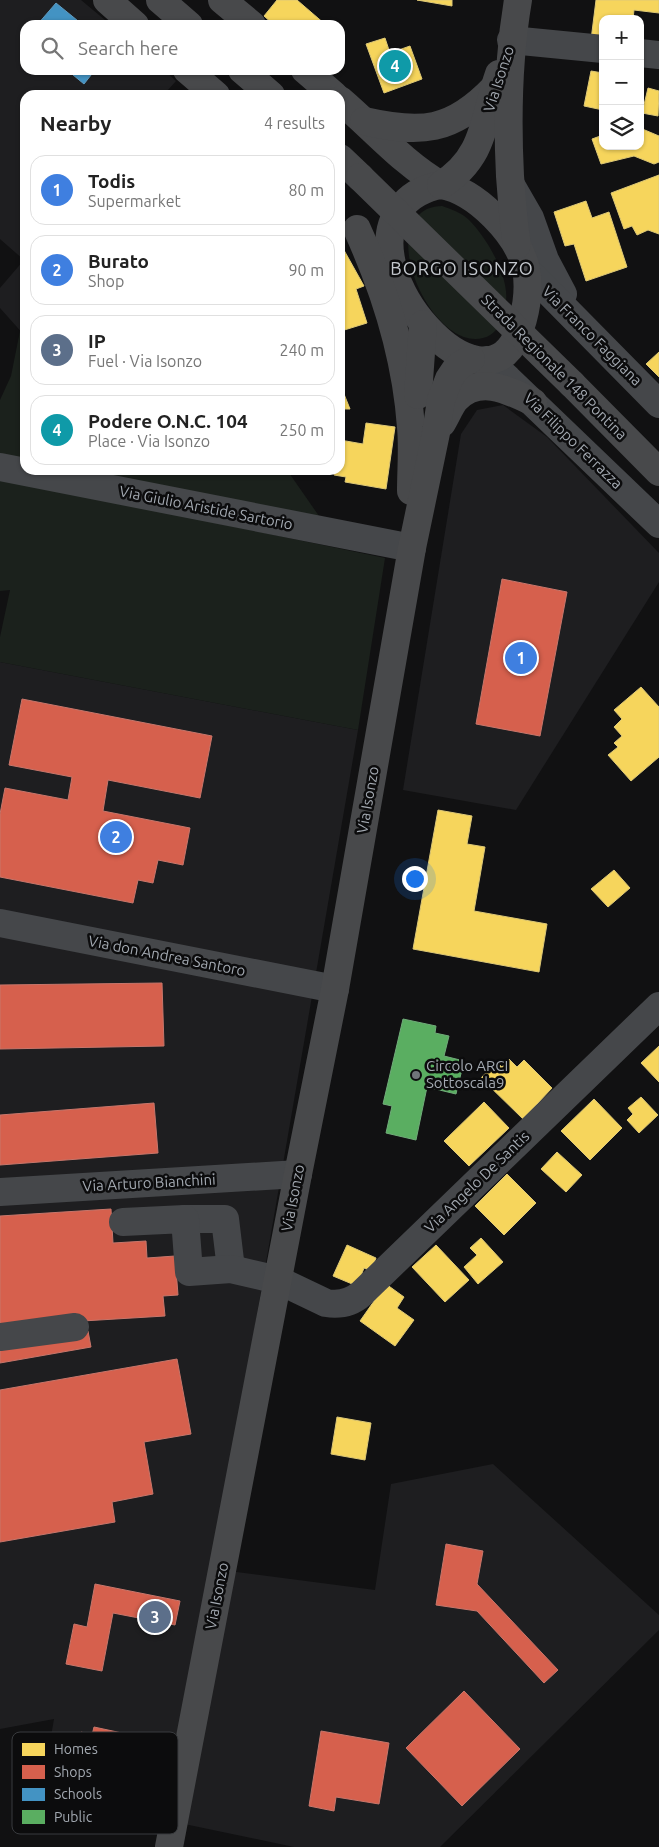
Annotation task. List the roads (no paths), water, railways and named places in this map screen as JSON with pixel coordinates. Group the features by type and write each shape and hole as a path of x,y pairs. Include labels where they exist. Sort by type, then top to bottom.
{"main road":[{"path":"106,0 129,20"},
{"path":"160,0 183,20"},
{"path":"222,0 246,20"},
{"path":"511,40 518,0"},
{"name":"Via Isonzo","path":"441,185 461,171 474,152 511,40"},
{"name":"Via Isonzo","path":"511,40 508,120 513,225 521,259 527,296 522,323 517,337 505,353 497,358 479,360 447,347 423,324 403,292 391,261 390,229 394,218 409,198 429,187 441,185 462,191 485,207 502,226 521,259"},
{"path":"193,75 210,90"},
{"path":"248,75 265,90"},
{"path":"311,75 328,90"},
{"path":"364,120 416,129 442,124 463,115 494,88"},
{"path":"345,104 405,160 441,185"},
{"name":"Strada Regionale 148 Pontina","path":"345,163 572,384 659,472"},
{"path":"348,220 391,261"},
{"path":"348,220 380,283 402,363 408,398 423,430"},
{"path":"423,324 418,395 423,430"},
{"path":"423,430 440,400 448,379 462,364 479,360"},
{"path":"423,430 462,393 472,389 484,386 498,387 533,402"},
{"name":"Via Isonzo","path":"178,1800 335,988 412,548 423,430"},
{"name":"Via Isonzo","path":"169,1847 171,1834"}],"street":[{"path":"511,40 599,49"},
{"path":"644,53 659,55"},
{"name":"Via Isonzo","path":"511,185 530,218 550,273 588,331"},
{"name":"Via Franco Faggiana","path":"521,259 659,404"},
{"name":"Via Filippo Ferrazza","path":"479,360 533,402 659,524"},
{"name":"Via Giulio Aristide Sartorio","path":"0,467 20,471"},
{"name":"Via Giulio Aristide Sartorio","path":"41,475 412,548"},
{"name":"Via don Andrea Santoro","path":"0,923 335,988"},
{"name":"Via Angelo De Santis","path":"185,1219 189,1272 231,1269 278,1280 326,1304 342,1304 356,1298 659,1006"},
{"name":"Via Arturo Bianchini","path":"0,1192 298,1174"},
{"path":"123,1222 225,1219 231,1269"},
{"path":"0,1337 75,1327"}],"place":[{"name":"Podere O.N.C. 104","path":"395,66"},
{"name":"Todis","path":"521,658"},
{"name":"Burato","path":"116,837"},
{"name":"Circolo ARCI Sottoscala9","path":"416,1075"},
{"name":"IP","path":"155,1617"}],"district":[{"name":"BORGO ISONZO","path":"462,269"}]}
